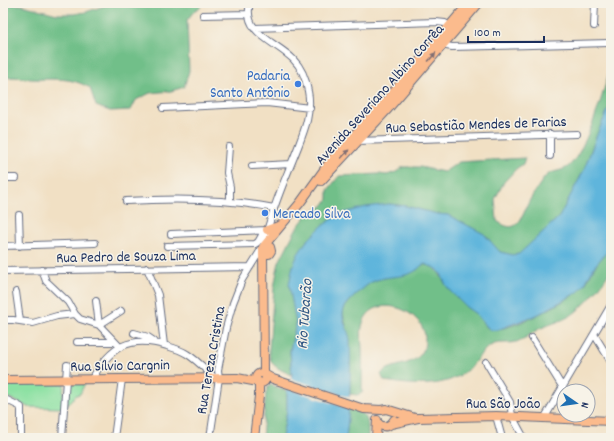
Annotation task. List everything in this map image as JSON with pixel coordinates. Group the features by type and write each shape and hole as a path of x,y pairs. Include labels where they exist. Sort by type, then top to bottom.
{"main road":[{"name":"Avenida Severiano Albino Corrêa","path":"265,249 327,164 355,139 396,94 452,28 469,3"},
{"name":"Avenida Severiano Albino Corrêa","path":"452,28 479,3"},
{"path":"267,230 282,225"},
{"path":"254,438 263,357 263,277 265,249"},
{"path":"261,378 275,380 362,408 381,410 386,409 391,411 394,419 379,438"},
{"name":"Rua Sílvio Cargnin","path":"3,380 261,378"},
{"path":"362,408 384,426 390,425"},
{"path":"376,438 377,414 381,410"},
{"name":"Rua São João","path":"391,411 418,418"},
{"name":"Rua São João","path":"390,425 418,418 496,416 611,421"}],"street":[{"path":"250,3 248,14 254,28 288,54 299,66 308,90 310,108 306,123 274,208 267,230 265,249"},
{"path":"594,26 595,3"},
{"path":"203,15 248,14"},
{"path":"254,28 436,22 445,23 452,28"},
{"path":"439,44 609,43"},
{"path":"163,108 267,103 310,108"},
{"path":"550,134 550,156"},
{"name":"Rua Sebastião Mendes de Farias","path":"355,139 578,134"},
{"path":"229,146 227,173 230,187 230,201"},
{"path":"252,166 291,164"},
{"path":"3,178 16,178"},
{"path":"126,200 179,199 230,201 274,208"},
{"path":"19,215 20,246"},
{"path":"170,234 267,230"},
{"path":"167,246 255,244 259,242 262,233 267,230"},
{"path":"3,246 95,243"},
{"name":"Rua Tereza Cristina","path":"210,438 218,370 228,317 238,290 250,267 265,249"},
{"name":"Rua Pedro de Souza Lima","path":"3,271 250,267"},
{"path":"147,268 158,295 164,345"},
{"path":"42,270 46,281 68,302 75,314 80,319 99,325 120,347"},
{"path":"16,292 20,321"},
{"path":"96,301 99,325"},
{"path":"566,383 611,305"},
{"path":"99,325 121,311"},
{"path":"3,320 38,323 57,316 75,314"},
{"path":"134,333 148,337 157,343"},
{"path":"594,334 611,362"},
{"path":"532,338 560,383"},
{"path":"92,380 101,364 120,347 142,341 164,345 189,355 217,378"},
{"path":"77,342 115,342"},
{"path":"486,362 510,402 512,416 524,438"},
{"path":"62,438 67,365"},
{"path":"114,438 122,379"},
{"path":"3,398 21,407 20,438"},
{"path":"545,417 556,399"},
{"path":"496,416 502,438"}],"green space":[{"path":"125,3 200,3 201,7 195,10 187,20 189,71 184,87 171,91 150,93 136,100 131,110 110,111 96,106 90,88 83,84 61,79 3,78 3,5 22,5 57,14 74,14 86,12 107,5"},
{"path":"611,64 611,103 598,132 584,170 559,217 520,254 513,255 500,252 492,245 488,237 448,215 389,204 306,242 293,266 296,323 290,351 292,375 272,363 269,355 269,349 274,288 279,262 296,229 307,215 323,206 328,199 328,190 339,176 387,175 396,172 403,167 420,167 444,172 459,162 525,158 523,164 504,182 495,199 497,221 505,226 511,227 519,222 531,198 545,177 550,173 566,168 576,158 589,133"},
{"path":"611,247 612,263 608,274 594,294 575,312 566,318 539,329 519,341 511,343 497,343 490,346 482,353 470,368 448,381 427,384 405,384 384,381 381,374 384,371 410,362 421,354 425,345 423,330 418,320 399,308 388,306 378,308 369,313 363,323 361,333 362,393 357,395 350,394 349,338 343,314 344,308 358,292 371,282 417,270 422,265 432,266 438,272 452,293 476,314 486,327 496,329 507,327 537,315 552,308 576,293 585,285 596,265"},
{"path":"64,383 62,408 28,407 3,395 3,384"},
{"path":"69,383 85,383 80,394 76,395 67,406"},
{"path":"271,385 287,391 287,410 282,438 262,438 266,393 268,387"},
{"path":"349,407 364,415 366,418 368,438 346,438"}],"water":[{"name":"Rio Tubarão","path":"611,103 611,247 593,268 584,286 578,292 539,314 497,330 491,330 476,314 466,307 451,292 437,269 425,264 409,274 380,279 373,282 352,298 343,313 350,340 350,389 346,438 282,438 287,410 287,391 292,375 290,351 296,323 289,284 293,266 298,254 306,242 322,226 340,214 366,207 389,204 448,215 484,234 500,252 513,255 519,254 559,217 584,170 598,132"}],"pier":[{"path":"289,378 352,398 351,409 286,388"}],"place":[{"name":"Padaria Santo Antônio","path":"298,84"},
{"name":"Mercado Silva","path":"265,213"}]}
